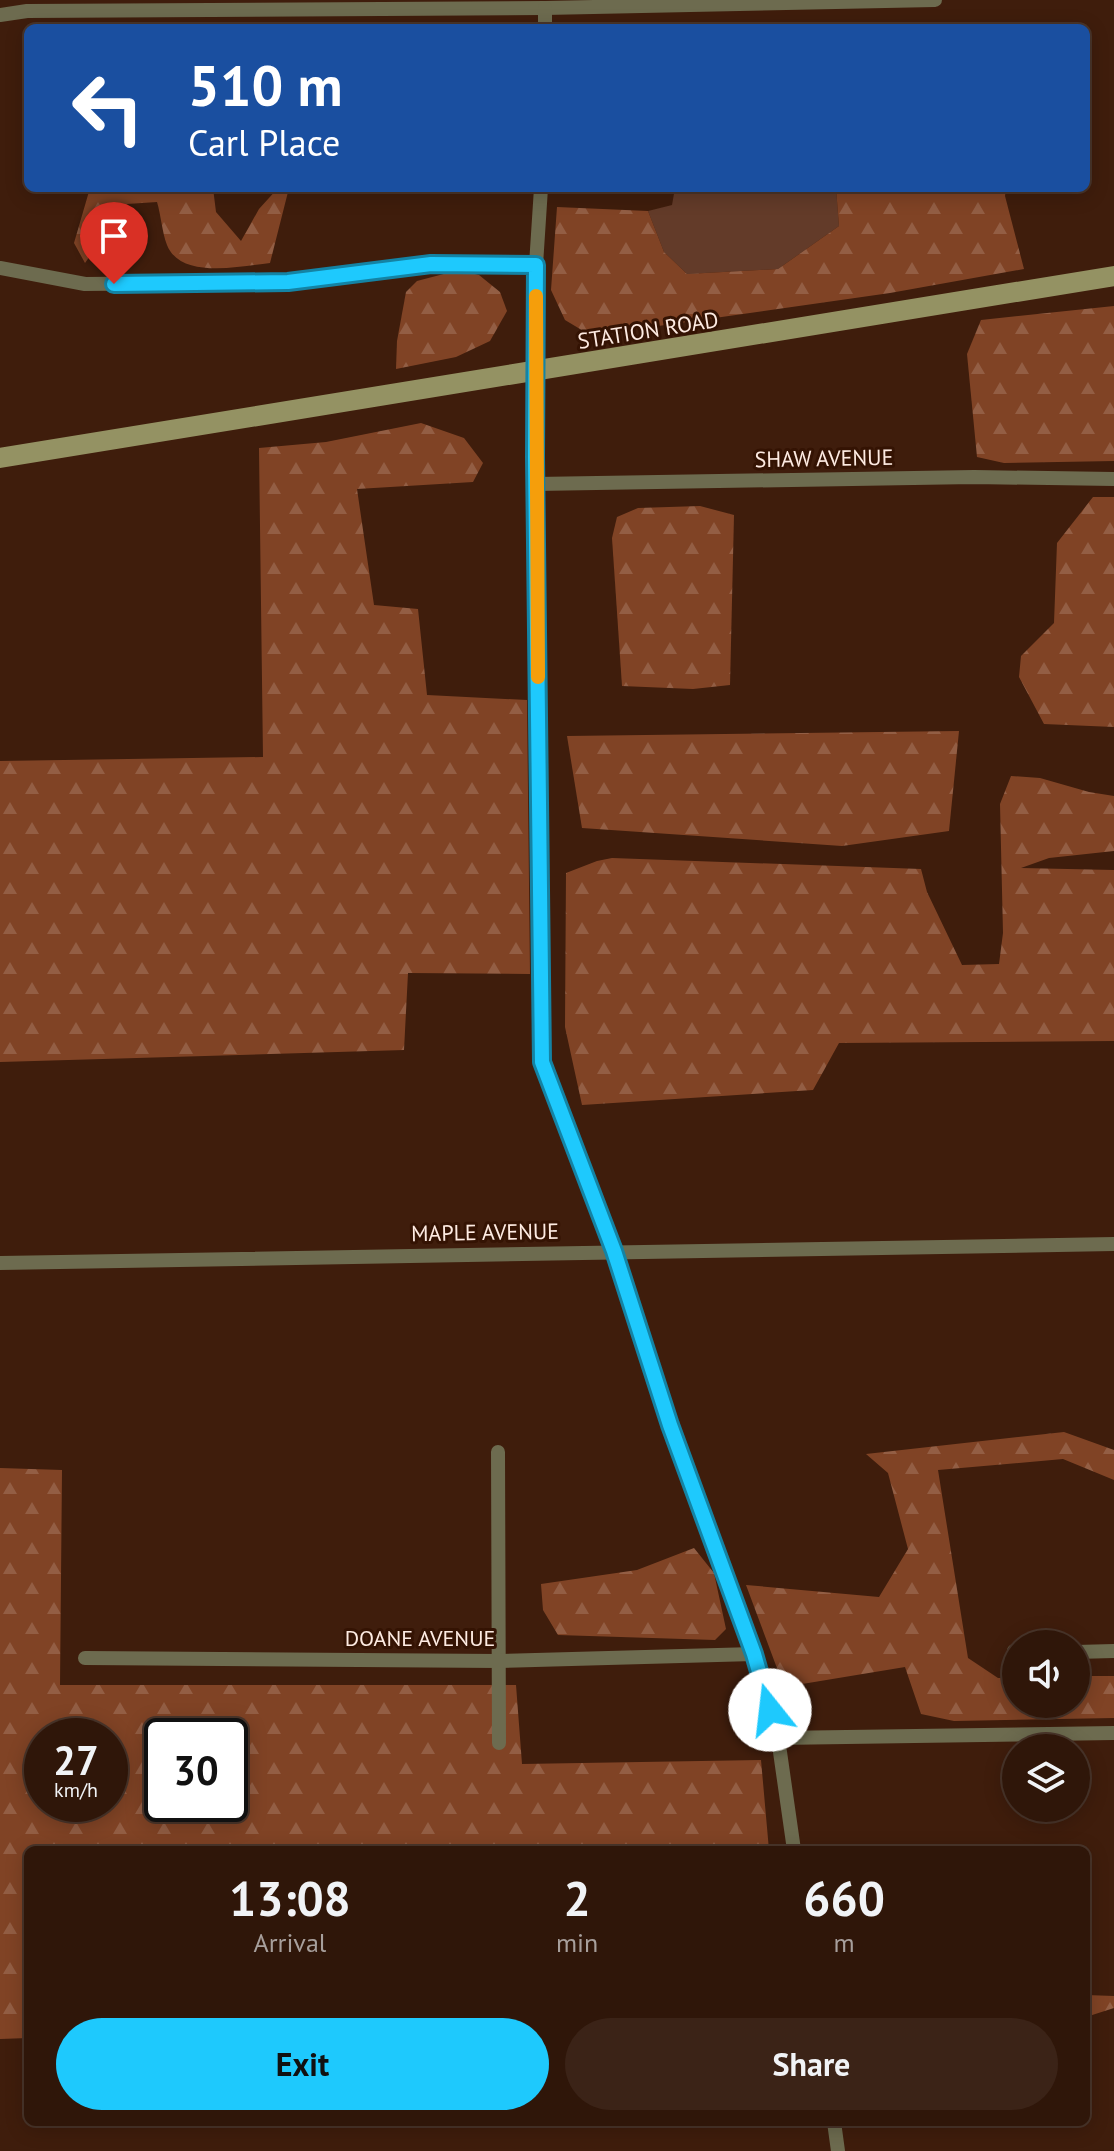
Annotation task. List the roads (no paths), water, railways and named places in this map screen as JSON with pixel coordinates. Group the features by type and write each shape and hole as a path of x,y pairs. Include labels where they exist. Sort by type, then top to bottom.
{"main road":[{"name":"STATION ROAD","path":"0,458 1114,276"}],"street":[{"path":"0,15 27,11 545,8 935,0"},
{"path":"545,8 545,24"},
{"path":"541,192 536,265 535,372 542,1062 614,1251 670,1425 754,1654 778,1738 793,1846"},
{"path":"0,268 85,284 288,282 431,264 536,265"},
{"name":"SHAW AVENUE","path":"536,484 974,477 1114,479"},
{"name":"MAPLE AVENUE","path":"0,1263 1114,1244"},
{"path":"498,1452 499,1743"},
{"path":"1090,1652 1114,1651"},
{"name":"DOANE AVENUE","path":"85,1658 498,1661 754,1654"},
{"path":"778,1738 1114,1733"},
{"path":"835,2126 838,2151"}]}
